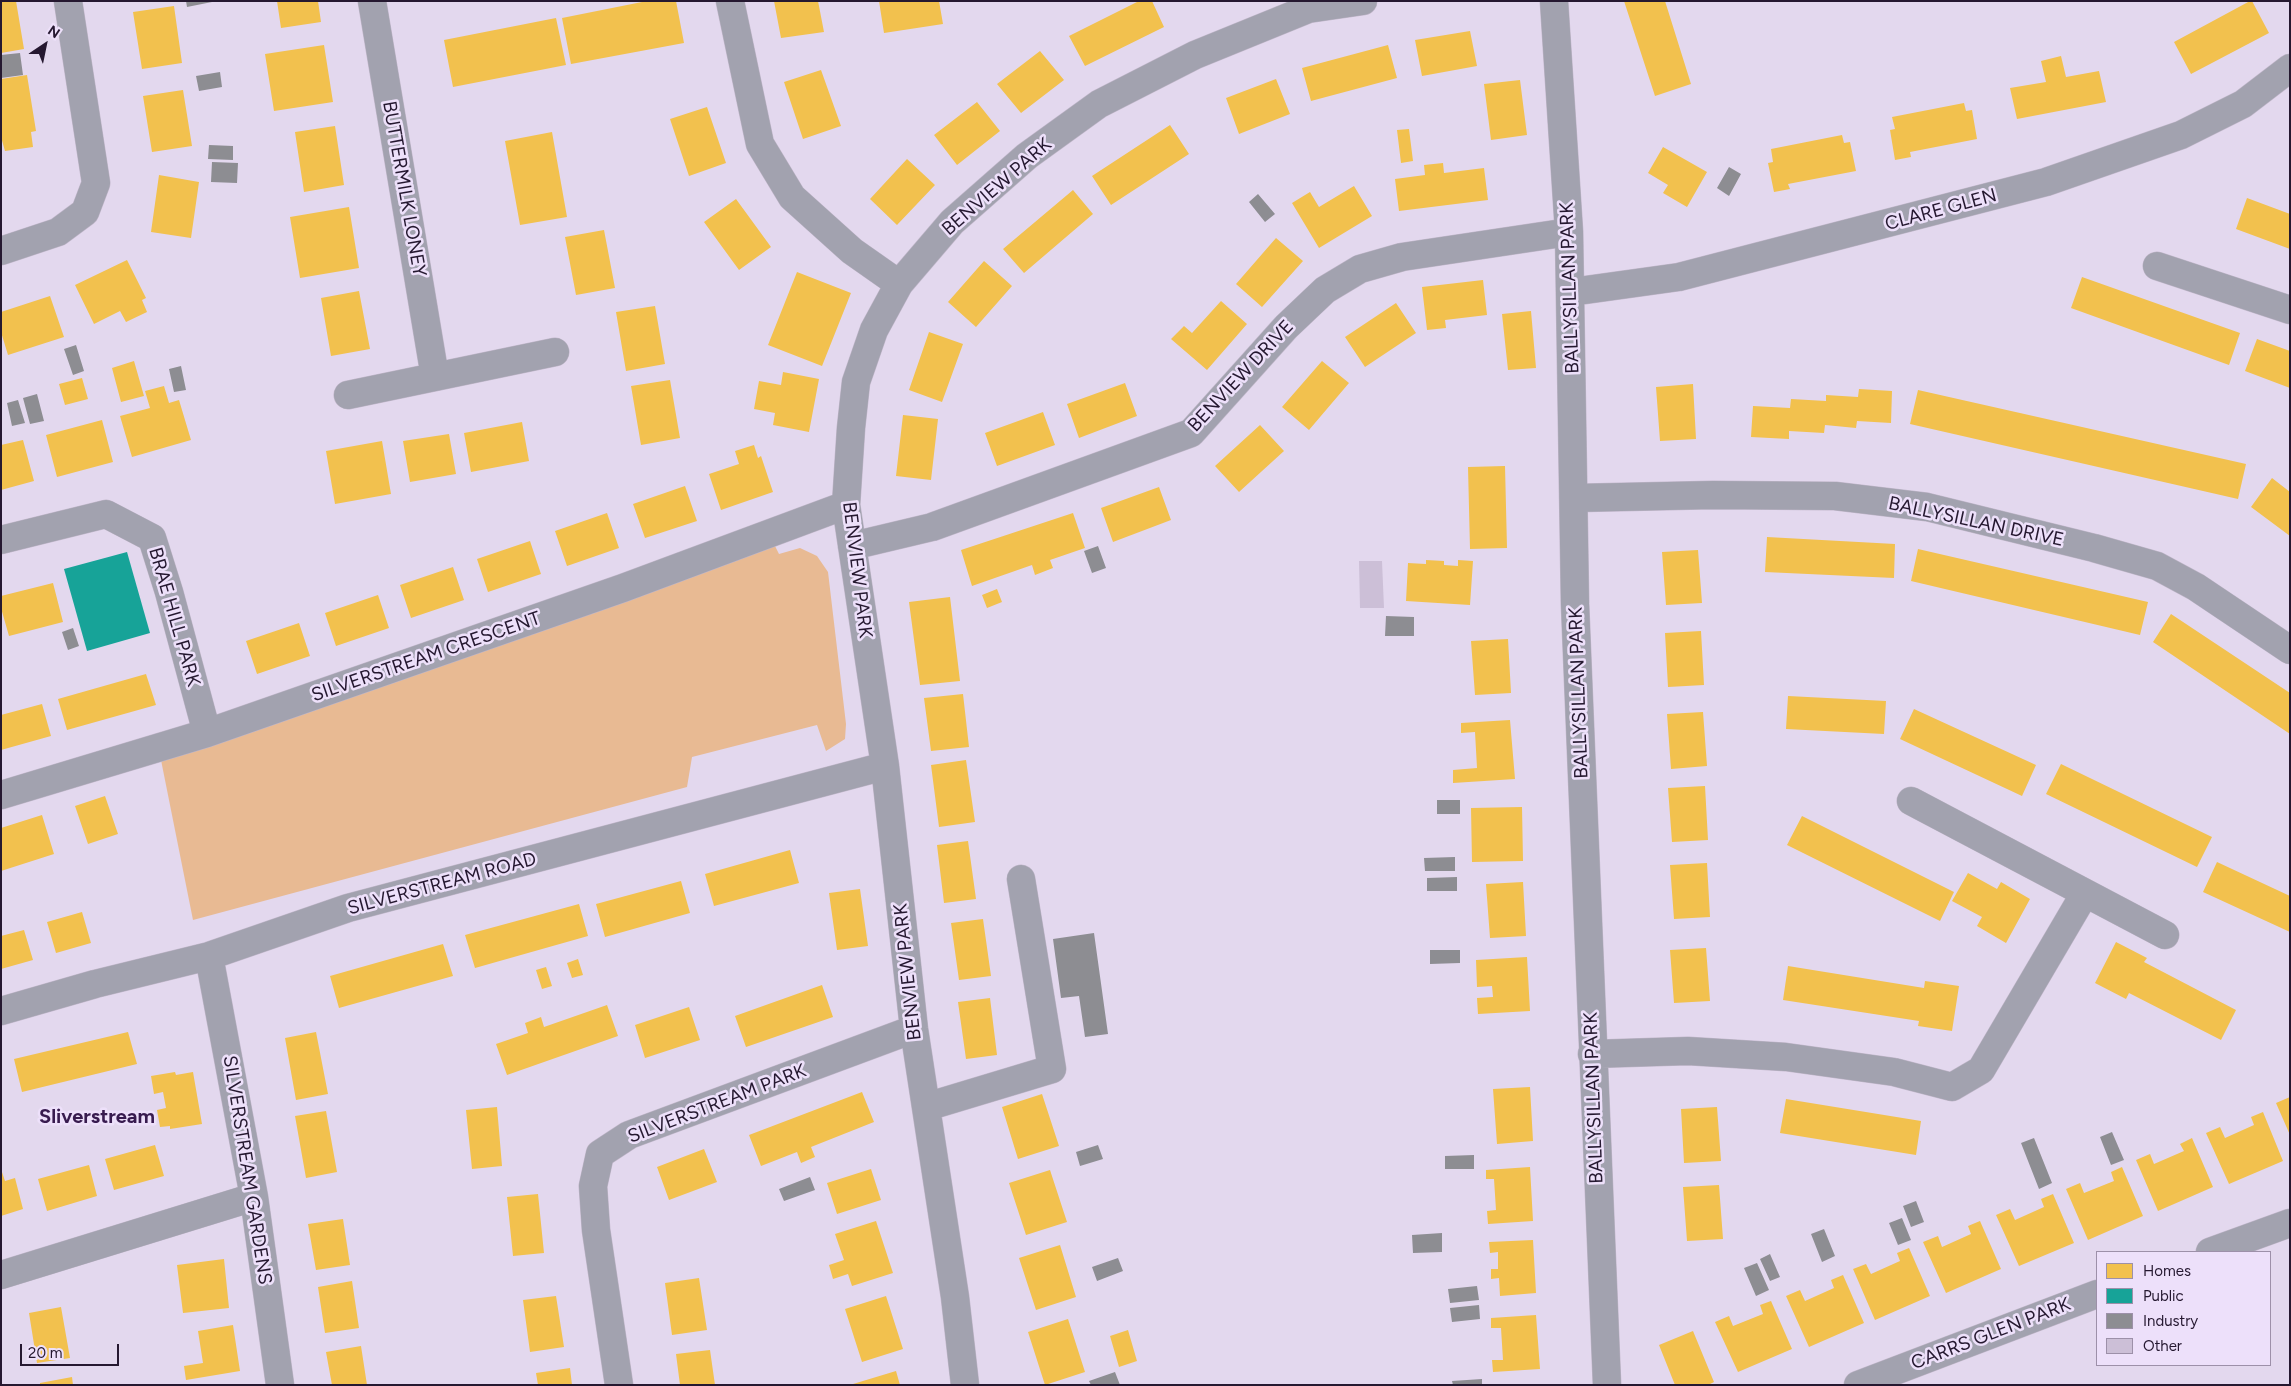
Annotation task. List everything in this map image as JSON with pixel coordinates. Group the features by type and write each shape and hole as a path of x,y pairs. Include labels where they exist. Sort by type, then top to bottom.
{"street":[{"path":"1,251 58,232 85,212 96,183 68,1"},
{"name":"BUTTERMILK LONEY","path":"372,1 435,377"},
{"path":"730,1 760,144 792,197 852,251 899,284"},
{"name":"BENVIEW PARK","path":"965,1385 955,1297 914,1029 885,766 846,505 856,382 874,330 899,284 952,222 1027,156 1099,104 1195,55 1308,9 1363,1"},
{"name":"BALLYSILLAN PARK","path":"1554,1 1569,232 1575,498 1575,604 1607,1385"},
{"name":"CLARE GLEN","path":"1571,292 1679,277 2046,182 2182,135 2243,104 2290,68"},
{"name":"BENVIEW DRIVE","path":"852,546 932,527 1191,433 1286,327 1325,290 1360,269 1402,257 1569,232"},
{"path":"2157,266 2290,310"},
{"path":"348,395 555,352"},
{"name":"BALLYSILLAN DRIVE","path":"1575,498 1835,496 1926,508 2094,548 2157,566 2196,587 2290,650"},
{"name":"SILVERSTREAM CRESCENT","path":"1,795 207,733 623,588 846,505"},
{"name":"BRAE HILL PARK","path":"1,540 106,514 152,538 169,592 207,733"},
{"name":"SILVERSTREAM ROAD","path":"1,1010 95,984 209,956 348,908 885,766"},
{"path":"1911,801 2165,934"},
{"path":"926,1107 1052,1069 1021,880"},
{"path":"1592,1054 1688,1051 1786,1057 1894,1072 1952,1087 1981,1070 2085,893"},
{"name":"SILVERSTREAM GARDENS","path":"209,956 254,1197 280,1385"},
{"name":"SILVERSTREAM PARK","path":"619,1385 596,1230 593,1186 600,1154 629,1135 914,1029"},
{"path":"1,1275 254,1197"},
{"path":"2213,1251 2290,1223"},
{"name":"CARRS GLEN PARK","path":"1858,1385 2096,1294"}],"shaded area":[{"path":"775,546 779,554 800,548 817,556 828,572 846,724 845,739 826,751 817,725 692,757 687,787 193,920 161,760"}],"building: Homes":[{"path":"1,1 16,1 24,49 1,53"},
{"path":"277,1 318,1 321,22 281,28"},
{"path":"647,1 676,1 684,43 571,64 562,18"},
{"path":"774,1 818,1 824,32 781,38"},
{"path":"879,1 939,1 943,24 884,33"},
{"path":"1139,1 1152,1 1164,27 1085,66 1069,36"},
{"path":"1624,1 1665,1 1691,84 1655,96"},
{"path":"2252,1 2269,33 2191,74 2174,42"},
{"path":"174,6 182,63 142,69 133,12"},
{"path":"556,18 566,65 453,87 444,40"},
{"path":"1470,31 1477,66 1422,76 1415,40"},
{"path":"324,45 333,102 274,111 265,54"},
{"path":"1388,45 1397,78 1311,101 1302,68"},
{"path":"1040,51 1064,80 1021,113 997,84"},
{"path":"2061,56 2066,77 2099,71 2106,102 2017,119 2010,88 2046,82 2041,61"},
{"path":"821,70 841,126 803,139 784,82"},
{"path":"27,75 36,131 31,132 33,147 5,151 1,137 1,79"},
{"path":"1276,79 1290,114 1239,134 1226,98"},
{"path":"1520,80 1527,135 1491,140 1484,84"},
{"path":"183,90 192,146 152,152 143,96"},
{"path":"977,102 1000,131 957,165 934,135"},
{"path":"1964,103 1966,111 1972,110 1977,139 1910,152 1911,157 1895,160 1890,130 1895,129 1892,117"},
{"path":"707,107 726,163 689,176 670,119"},
{"path":"1170,125 1189,154 1111,205 1092,176"},
{"path":"335,126 344,185 304,192 295,132"},
{"path":"1409,129 1413,161 1401,163 1397,130"},
{"path":"552,132 567,217 520,225 505,141"},
{"path":"1842,135 1844,143 1850,142 1856,171 1788,184 1790,189 1774,192 1768,163 1773,162 1771,149"},
{"path":"1663,147 1707,172 1687,207 1663,193 1668,185 1648,173"},
{"path":"907,159 935,185 897,225 870,199"},
{"path":"1443,163 1444,173 1484,168 1488,200 1399,211 1395,179 1425,175 1424,165"},
{"path":"159,175 199,182 191,238 151,232"},
{"path":"1354,186 1372,216 1319,248 1292,203 1310,192 1319,207"},
{"path":"1073,190 1093,214 1024,273 1003,249"},
{"path":"2247,198 2290,214 2290,249 2236,229"},
{"path":"736,199 771,247 739,270 704,222"},
{"path":"349,207 359,268 300,278 290,217"},
{"path":"604,230 615,288 576,295 565,237"},
{"path":"1276,238 1303,261 1262,307 1236,284"},
{"path":"127,260 146,298 142,300 147,312 126,322 120,311 94,324 75,285"},
{"path":"984,261 1012,286 976,327 948,302"},
{"path":"797,272 851,293 822,366 768,345"},
{"path":"2082,277 2240,333 2229,365 2071,308"},
{"path":"1483,280 1487,315 1445,320 1446,328 1427,330 1422,287"},
{"path":"359,291 370,349 331,356 321,298"},
{"path":"50,296 64,337 8,355 1,332 1,312"},
{"path":"1221,301 1247,324 1207,370 1171,339 1184,326 1192,333"},
{"path":"1396,303 1416,333 1365,367 1345,337"},
{"path":"655,306 665,364 626,371 616,312"},
{"path":"1531,311 1536,368 1508,370 1502,314"},
{"path":"929,332 963,344 942,402 909,390"},
{"path":"2257,339 2290,351 2290,388 2245,371"},
{"path":"134,361 144,396 121,402 112,368"},
{"path":"1322,361 1349,383 1309,430 1282,407"},
{"path":"783,372 819,379 809,432 773,425 775,413 754,409 759,381 781,385"},
{"path":"82,378 88,399 65,405 59,384"},
{"path":"670,380 680,438 641,445 631,386"},
{"path":"1125,383 1137,416 1079,438 1067,404"},
{"path":"1693,384 1696,439 1660,441 1656,387"},
{"path":"164,386 169,403 179,400 191,440 132,457 120,416 150,408 145,391"},
{"path":"1859,389 1892,391 1891,423 1857,421 1856,428 1825,425 1824,433 1789,431 1789,439 1751,437 1753,406 1790,408 1791,399 1826,401 1826,395 1858,397"},
{"path":"1918,390 2246,464 2238,499 1910,424"},
{"path":"1043,412 1055,445 997,466 985,433"},
{"path":"903,415 938,419 931,480 896,476"},
{"path":"102,420 113,462 57,477 46,435"},
{"path":"522,422 529,461 471,472 464,433"},
{"path":"1260,425 1284,451 1239,492 1215,466"},
{"path":"449,434 456,474 410,482 403,441"},
{"path":"23,440 34,481 1,490 1,445"},
{"path":"382,441 391,494 335,504 326,451"},
{"path":"754,445 758,458 761,456 773,492 721,510 709,474 739,464 735,451"},
{"path":"1505,466 1507,548 1470,549 1468,467"},
{"path":"2272,478 2290,492 2290,536 2251,507"},
{"path":"685,486 697,521 645,538 633,504"},
{"path":"1159,487 1171,520 1113,542 1101,508"},
{"path":"607,513 619,548 567,566 555,531"},
{"path":"1073,513 1085,548 1050,560 1053,568 1035,575 1032,565 972,586 961,550"},
{"path":"1767,537 1895,544 1894,578 1765,572"},
{"path":"530,541 541,574 488,592 477,559"},
{"path":"1918,549 2148,602 2140,635 1911,581"},
{"path":"1698,550 1702,603 1666,605 1662,552"},
{"path":"1426,560 1444,561 1444,565 1458,566 1458,560 1473,561 1470,605 1406,601 1408,563 1426,564"},
{"path":"453,567 464,600 411,618 400,585"},
{"path":"53,583 63,622 9,636 1,608 1,596"},
{"path":"997,589 1002,602 987,608 982,595"},
{"path":"378,595 389,628 336,646 325,613"},
{"path":"950,597 960,681 920,685 909,602"},
{"path":"2171,614 2290,693 2290,734 2153,642"},
{"path":"299,623 310,656 257,674 246,641"},
{"path":"1701,631 1704,685 1668,687 1665,633"},
{"path":"1508,639 1511,693 1475,695 1471,641"},
{"path":"146,674 156,705 67,730 58,699"},
{"path":"963,694 969,747 931,751 924,698"},
{"path":"1788,696 1886,701 1884,734 1786,729"},
{"path":"42,704 51,736 1,750 1,715"},
{"path":"1914,709 2036,765 2022,796 1900,739"},
{"path":"1703,712 1707,766 1671,769 1667,714"},
{"path":"1510,720 1515,779 1453,783 1453,770 1477,768 1475,732 1461,733 1461,723"},
{"path":"966,760 975,822 939,827 931,765"},
{"path":"2061,764 2212,837 2197,867 2046,794"},
{"path":"1705,786 1708,840 1672,842 1668,788"},
{"path":"105,796 118,834 88,844 75,806"},
{"path":"1522,807 1523,861 1472,862 1471,808"},
{"path":"42,815 54,854 1,871 1,828"},
{"path":"1802,816 1954,892 1940,921 1787,845"},
{"path":"968,841 976,899 944,903 937,845"},
{"path":"790,850 799,883 714,906 705,874"},
{"path":"2217,862 2290,896 2290,932 2203,892"},
{"path":"1707,863 1710,917 1674,919 1670,865"},
{"path":"1968,873 1997,889 2001,882 2030,899 2006,943 1977,926 1982,917 1952,901"},
{"path":"681,881 690,913 605,937 596,904"},
{"path":"1523,882 1526,936 1490,938 1486,884"},
{"path":"860,889 868,946 837,950 829,893"},
{"path":"579,904 588,936 475,968 465,935"},
{"path":"82,912 91,943 56,953 47,922"},
{"path":"983,919 991,976 959,980 951,923"},
{"path":"24,930 33,960 1,969 1,936"},
{"path":"2116,942 2147,958 2144,962 2236,1010 2221,1040 2129,993 2126,999 2095,983"},
{"path":"443,944 453,976 339,1008 330,976"},
{"path":"1706,948 1710,1001 1674,1003 1670,950"},
{"path":"1527,957 1530,1011 1478,1014 1477,998 1493,997 1492,986 1477,987 1476,960"},
{"path":"578,959 583,975 572,978 567,963"},
{"path":"1788,966 1924,988 1925,981 1959,986 1952,1031 1918,1026 1919,1021 1783,1000"},
{"path":"546,967 552,986 542,989 536,970"},
{"path":"822,985 833,1017 746,1047 735,1016"},
{"path":"990,998 997,1055 966,1059 958,1002"},
{"path":"607,1005 618,1036 507,1075 496,1044 528,1033 525,1023 541,1017 544,1027"},
{"path":"689,1007 700,1040 645,1058 635,1025"},
{"path":"128,1032 137,1064 22,1092 14,1059"},
{"path":"316,1032 328,1094 296,1100 285,1038"},
{"path":"175,1072 176,1075 193,1072 202,1124 170,1129 170,1126 160,1127 157,1110 166,1108 163,1092 154,1094 151,1076"},
{"path":"1530,1087 1533,1141 1497,1144 1493,1089"},
{"path":"862,1092 874,1122 811,1147 815,1157 801,1163 797,1152 761,1166 749,1135"},
{"path":"1042,1094 1059,1146 1018,1159 1002,1107"},
{"path":"2290,1097 2290,1135 2276,1103"},
{"path":"1786,1099 1921,1121 1916,1155 1780,1133"},
{"path":"497,1107 502,1166 472,1169 466,1110"},
{"path":"1717,1107 1721,1161 1684,1163 1681,1109"},
{"path":"326,1111 337,1172 306,1178 295,1116"},
{"path":"2263,1112 2283,1161 2229,1184 2206,1133 2220,1127 2225,1138 2254,1125 2251,1117"},
{"path":"2192,1138 2213,1187 2158,1211 2136,1160 2150,1154 2154,1164 2184,1151 2180,1144"},
{"path":"155,1145 164,1176 114,1190 105,1159"},
{"path":"704,1149 717,1182 669,1200 657,1167"},
{"path":"89,1165 97,1196 47,1211 38,1179"},
{"path":"1530,1167 1533,1221 1488,1224 1487,1211 1496,1210 1494,1179 1486,1179 1486,1170"},
{"path":"2122,1167 2143,1216 2088,1240 2066,1189 2080,1183 2084,1193 2114,1181 2111,1172"},
{"path":"1,1169 5,1181 15,1178 23,1209 1,1216"},
{"path":"871,1169 881,1200 837,1214 827,1183"},
{"path":"1050,1170 1067,1222 1026,1235 1009,1183"},
{"path":"1719,1185 1723,1239 1687,1241 1683,1187"},
{"path":"538,1194 544,1253 513,1256 507,1197"},
{"path":"2053,1194 2074,1243 2019,1266 1996,1215 2010,1209 2015,1220 2044,1207 2041,1199"},
{"path":"343,1219 350,1265 316,1270 308,1224"},
{"path":"876,1221 893,1273 852,1286 848,1274 833,1279 829,1265 844,1260 835,1234"},
{"path":"1980,1221 2001,1269 1946,1293 1923,1242 1938,1236 1942,1247 1971,1234 1968,1226"},
{"path":"1533,1240 1536,1293 1500,1296 1499,1278 1491,1279 1491,1269 1498,1269 1498,1252 1490,1253 1489,1242"},
{"path":"1060,1245 1076,1297 1036,1310 1019,1258"},
{"path":"1909,1248 1930,1296 1875,1320 1853,1269 1866,1264 1871,1274 1900,1261 1897,1253"},
{"path":"224,1259 229,1308 183,1313 177,1265"},
{"path":"1843,1275 1864,1323 1809,1347 1786,1296 1800,1290 1805,1301 1834,1288 1831,1280"},
{"path":"699,1278 707,1330 672,1335 665,1283"},
{"path":"352,1281 359,1328 325,1333 318,1287"},
{"path":"556,1296 564,1347 530,1352 523,1300"},
{"path":"886,1296 903,1349 862,1362 845,1309"},
{"path":"1771,1301 1792,1349 1738,1372 1715,1322 1729,1316 1733,1326 1763,1314 1760,1305"},
{"path":"61,1307 70,1358 37,1363 29,1313"},
{"path":"1536,1315 1540,1369 1493,1372 1492,1360 1503,1360 1501,1328 1491,1328 1491,1318"},
{"path":"1068,1319 1085,1372 1045,1385 1028,1332"},
{"path":"233,1325 240,1371 186,1380 184,1366 203,1363 198,1331"},
{"path":"1128,1330 1137,1361 1119,1367 1110,1336"},
{"path":"1693,1331 1714,1382 1708,1385 1675,1385 1659,1345"},
{"path":"361,1346 367,1385 332,1385 326,1352"},
{"path":"710,1350 715,1385 680,1385 676,1354"},
{"path":"570,1368 572,1385 538,1385 536,1373"},
{"path":"896,1371 900,1385 853,1385 853,1384"},
{"path":"72,1377 73,1385 40,1385 40,1383"}],"building: Public":[{"path":"127,552 150,633 87,651 64,569"}],"building: Industry":[{"path":"186,1 212,1 212,2 187,7"},
{"path":"20,53 23,75 1,78 1,55"},
{"path":"220,72 222,87 199,91 196,76"},
{"path":"209,145 233,146 233,160 208,159"},
{"path":"212,162 238,163 237,183 211,182"},
{"path":"1729,167 1741,174 1729,196 1717,188"},
{"path":"1258,194 1275,214 1265,222 1249,202"},
{"path":"76,345 84,371 73,375 64,349"},
{"path":"181,366 186,390 174,392 169,369"},
{"path":"37,394 44,421 30,424 23,398"},
{"path":"18,400 25,423 12,426 7,403"},
{"path":"1098,546 1106,568 1092,573 1084,551"},
{"path":"1386,616 1414,617 1414,636 1385,636"},
{"path":"73,628 79,646 68,650 62,632"},
{"path":"1437,800 1460,800 1460,814 1437,814"},
{"path":"1455,857 1455,871 1425,871 1424,858"},
{"path":"1457,877 1457,891 1427,891 1427,878"},
{"path":"1094,933 1108,1034 1085,1037 1079,996 1061,998 1053,939"},
{"path":"1430,950 1460,950 1460,963 1430,964"},
{"path":"2112,1132 2124,1160 2111,1165 2100,1137"},
{"path":"2034,1138 2052,1183 2039,1189 2021,1143"},
{"path":"1098,1145 1103,1159 1080,1166 1076,1152"},
{"path":"1474,1155 1474,1169 1445,1169 1445,1156"},
{"path":"810,1177 815,1190 784,1201 779,1189"},
{"path":"1916,1201 1924,1222 1911,1227 1903,1206"},
{"path":"1902,1218 1911,1240 1898,1245 1889,1223"},
{"path":"1824,1229 1835,1256 1822,1262 1811,1234"},
{"path":"1442,1233 1442,1252 1413,1253 1412,1235"},
{"path":"1770,1254 1780,1277 1770,1281 1760,1259"},
{"path":"1118,1258 1123,1271 1097,1281 1092,1267"},
{"path":"1757,1263 1769,1290 1756,1296 1744,1268"},
{"path":"1477,1286 1479,1300 1450,1303 1448,1289"},
{"path":"1479,1305 1480,1319 1452,1322 1450,1308"},
{"path":"1115,1372 1120,1385 1091,1385 1089,1381"},
{"path":"1482,1379 1482,1385 1453,1385 1452,1381"}],"building: Other":[{"path":"1359,561 1382,561 1384,608 1360,608"}],"district":[{"name":"Sliverstream","path":"97,1117"}]}
